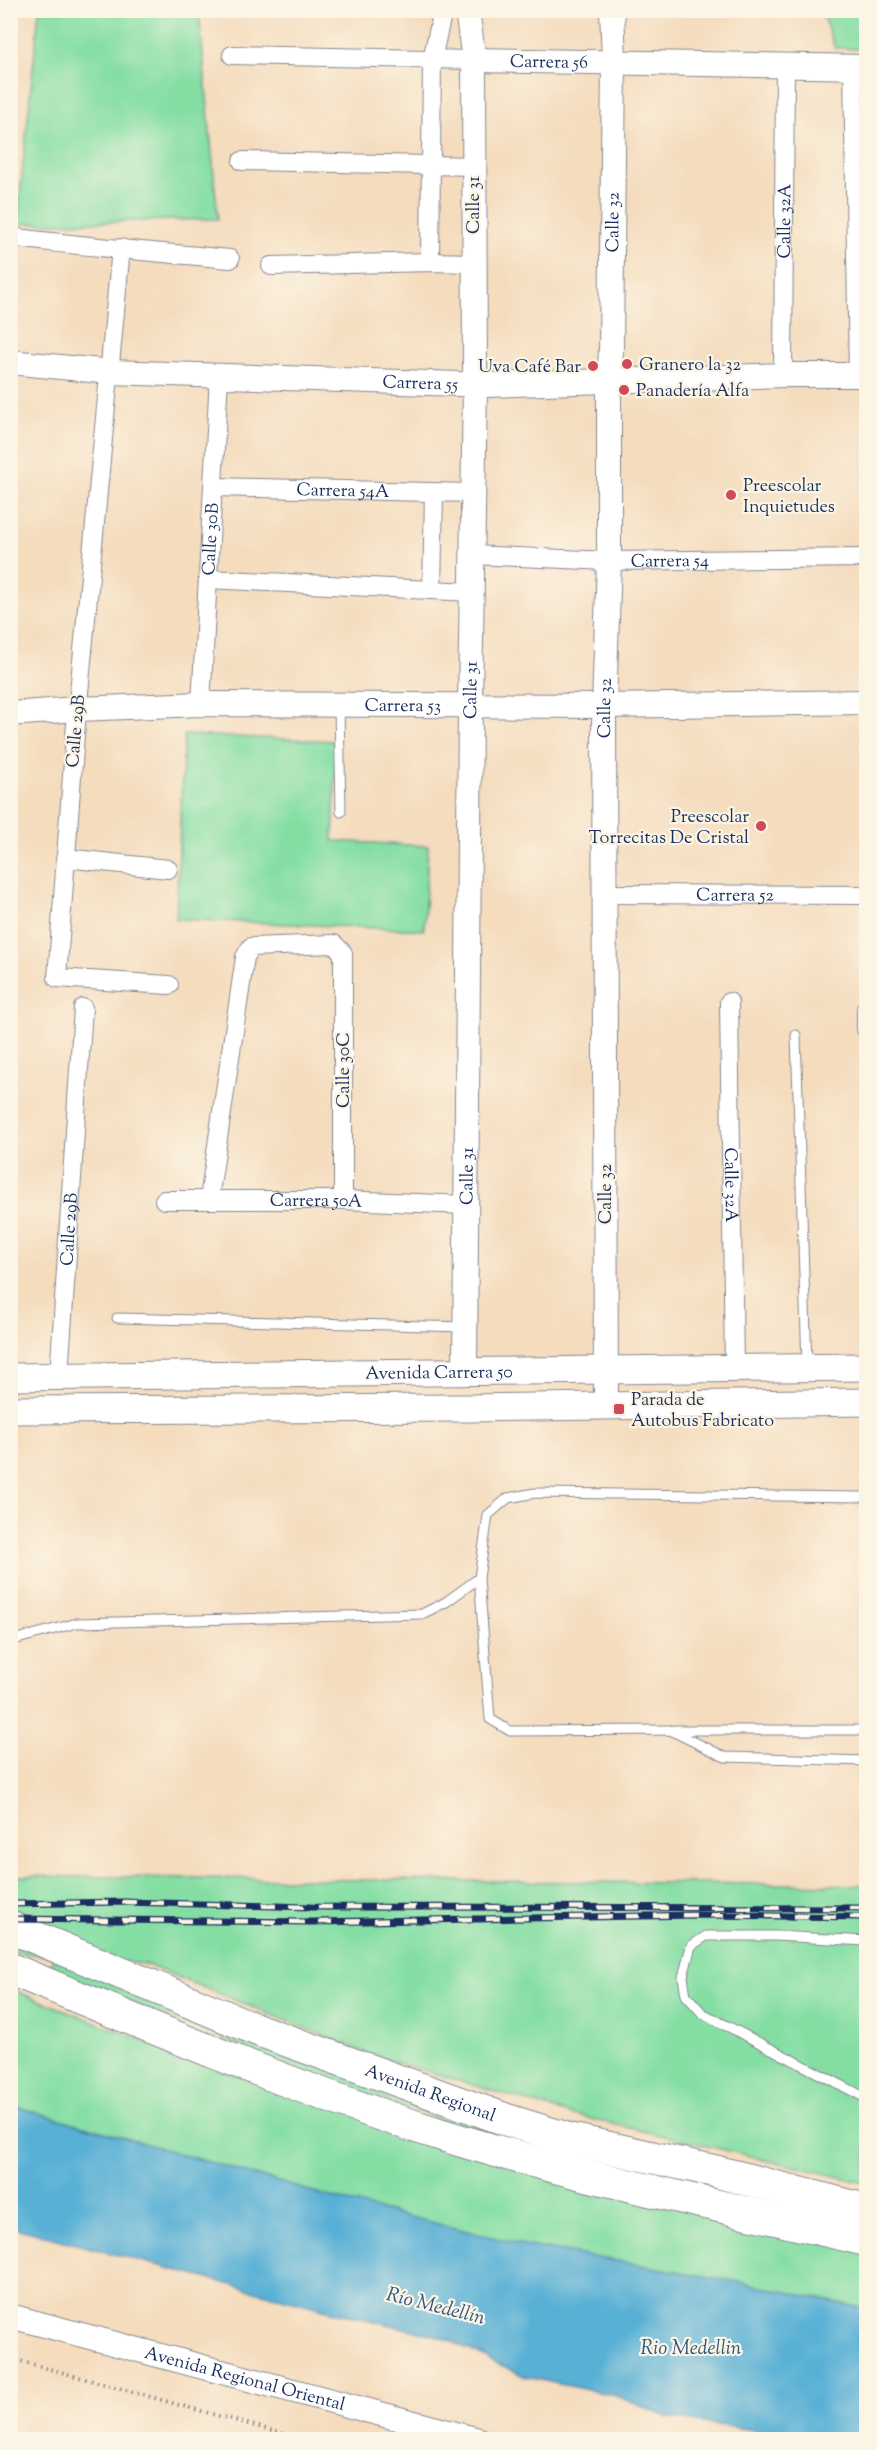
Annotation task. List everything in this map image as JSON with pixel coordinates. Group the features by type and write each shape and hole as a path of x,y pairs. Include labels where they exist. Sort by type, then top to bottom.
{"highway":[{"name":"Avenida Regional","path":"10,1927 351,2065 527,2126 566,2138 714,2171 867,2210"},
{"name":"Avenida Regional","path":"10,1969 357,2108 441,2134 663,2194 867,2240"}],"main road":[{"name":"Calle 31","path":"465,1371 472,492 475,385 474,60 467,10"},
{"name":"Calle 32","path":"606,1406 604,706 609,561 609,381 614,62 612,10"},
{"name":"Carrera 56","path":"474,60 860,67"},
{"name":"Carrera 55","path":"10,362 111,372 475,385 783,375 862,375"},
{"name":"Carrera 53","path":"10,714 201,704 604,706 867,702"},
{"name":"Avenida Carrera 50","path":"10,1377 867,1367"},
{"name":"Avenida Carrera 50","path":"10,1410 867,1402"},
{"name":"Avenida Regional Oriental","path":"10,2316 479,2439"}],"street":[{"path":"430,262 432,59 443,10"},
{"name":"Carrera 56","path":"231,55 474,60"},
{"name":"Calle 32A","path":"783,375 785,65"},
{"path":"860,67 862,375"},
{"path":"242,161 474,166"},
{"path":"10,237 79,247 121,248 230,260"},
{"name":"Calle 29B","path":"121,248 111,372 77,709 57,978 169,985"},
{"path":"271,266 473,263"},
{"name":"Calle 30B","path":"201,704 219,376"},
{"name":"Carrera 54A","path":"214,487 472,492"},
{"path":"432,591 434,492"},
{"name":"Carrera 54","path":"472,555 609,561 867,558"},
{"path":"208,579 471,592"},
{"path":"65,858 168,869"},
{"name":"Carrera 52","path":"605,894 867,895"},
{"name":"Calle 30C","path":"209,1199 245,957 251,947 334,944 343,953 343,1200"},
{"name":"Calle 32A","path":"729,1002 734,1369"},
{"name":"Calle 29B","path":"59,1377 82,1008"},
{"path":"866,1009 867,1029"},
{"name":"Carrera 50A","path":"165,1200 343,1200 466,1204"}],"lane":[{"path":"339,706 341,812"},
{"path":"796,1035 807,1368"},
{"path":"117,1318 465,1327"},
{"path":"867,1497 536,1493 508,1498 488,1515 479,1578 490,1719 510,1731 867,1730"},
{"path":"10,1641 77,1623 422,1614 447,1602 479,1578"},
{"path":"670,1730 725,1757 867,1761"},
{"path":"867,1941 776,1935 706,1936 691,1946 683,1977 686,1995 702,2013 816,2074 867,2098"}],"path":[{"path":"10,2358 306,2439"}],"green space":[{"path":"39,11 199,11 218,219 17,224"},
{"path":"821,11 866,11 866,49 835,48"},
{"path":"184,735 337,741 333,841 428,846 424,930 176,919"},
{"path":"10,1876 866,1885 866,2183 566,2113 369,2054 145,1964 11,1952"},
{"path":"53,1958 700,2183 540,2149 414,2111 291,2067 49,1968"},
{"path":"10,1989 220,2070 866,2249 866,2309 745,2283 528,2246 348,2202 11,2105"}],"water":[{"name":"Rio Medellin","path":"10,2105 348,2202 528,2246 745,2283 866,2309 866,2439 794,2439 768,2432 669,2418 617,2396 526,2377 443,2337 331,2311 11,2227"}],"railway":[{"path":"10,1904 124,1902 311,1907 866,1908"},
{"path":"10,1919 312,1922 698,1915 866,1917"}],"place":[{"name":"Granero la 32","path":"627,364"},
{"name":"Uva Café Bar","path":"593,366"},
{"name":"Panadería Alfa","path":"624,390"},
{"name":"Preescolar Inquietudes","path":"731,495"},
{"name":"Preescolar Torrecitas De Cristal","path":"761,826"},
{"name":"Parada de Autobus Fabricato","path":"619,1409"}],"water label":[{"name":"Río Medellín","path":"436,2305"}]}
